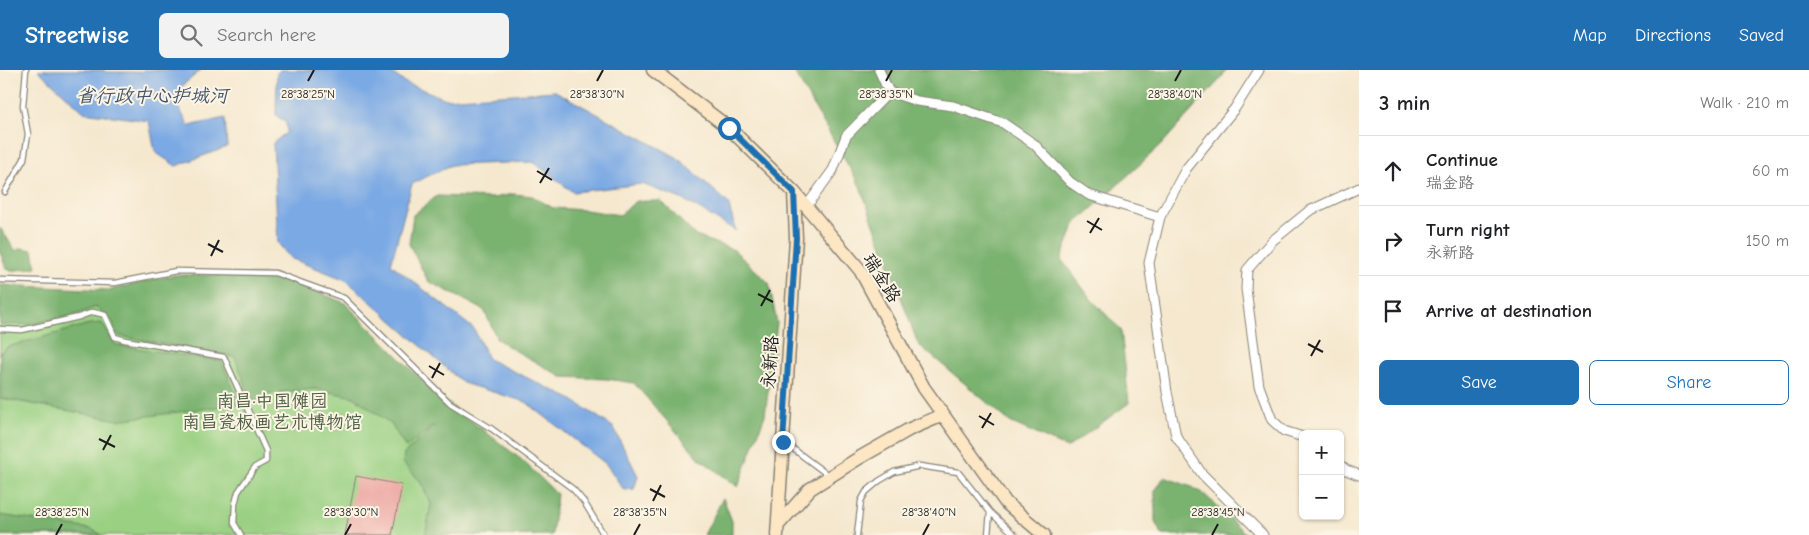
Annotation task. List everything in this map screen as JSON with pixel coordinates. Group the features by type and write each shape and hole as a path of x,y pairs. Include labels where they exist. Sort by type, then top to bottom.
{"street":[{"name":"瑞金路","path":"653,70 729,128 794,192 860,270 924,388 1006,503 1044,535"},
{"path":"880,70 889,92 917,101 954,106 1003,123 1034,144 1070,182 1089,195 1160,217"},
{"path":"1259,70 1235,108 1186,169 1160,217 1149,263 1167,392 1176,436 1202,474 1263,535"},
{"path":"806,207 833,170 846,136 889,92"},
{"path":"1299,436 1284,431 1272,420 1259,386 1246,289 1247,270 1272,241 1309,211 1359,188"},
{"name":"永新路","path":"777,530 796,238 794,192"},
{"path":"777,530 810,489 910,429 943,415"},
{"path":"1344,468 1359,475"}],"lane":[{"path":"4,192 24,159 28,134 22,106 26,70"},
{"path":"0,280 115,283 176,271 275,273 344,298 450,403 492,429 573,489 584,502 604,535"},
{"path":"0,328 22,330 93,312 105,315 115,337 224,357 266,451 266,460 255,466 238,492 234,523 241,535"},
{"path":"783,442 830,476"},
{"path":"857,535 861,501 866,492 894,472 920,466 958,472 990,512 1015,535"},
{"path":"988,535 990,512"}],"green space":[{"path":"793,70 1226,70 1222,77 1161,145 1075,224 1061,259 1091,299 1121,330 1129,403 1067,448 1010,422 918,344 860,186"},
{"path":"513,194 532,196 553,208 620,215 636,201 661,201 696,236 734,250 769,283 777,323 765,415 738,487 699,458 634,383 607,379 562,377 497,339 484,310 428,281 409,244 413,215 437,196 493,198"},
{"path":"0,228 16,251 21,248 33,250 36,267 11,271 6,268 0,252"},
{"path":"174,275 276,275 345,303 435,393 522,460 557,494 552,535 425,535 431,504 420,481 403,463 404,454 435,426 432,426 406,448 391,424 354,397 315,389 263,394 255,402 118,420 0,398 0,353 7,347 90,324 102,323 116,345 221,361 239,401 251,399 235,357 120,336 114,330 113,322 96,307 78,314 33,324 0,325 0,285 109,290"},
{"name":"南昌·中国傩园 南昌瓷板画艺术博物馆","path":"155,279 203,308 341,305 537,535 0,535 0,291 109,294"},
{"path":"1164,477 1203,493 1247,535 1162,535 1155,522 1155,491"},
{"path":"723,498 732,521 732,535 704,535"},
{"path":"0,515 91,529 102,535 0,535"}],"water":[{"name":"省行政中心护城河","path":"38,70 141,72 143,70 201,70 182,86 177,105 189,126 225,118 227,147 176,166 155,152 149,121 84,112"},
{"path":"280,70 388,70 404,82 446,99 555,91 678,158 728,203 736,231 684,200 642,184 573,192 533,162 451,165 412,184 391,264 474,329 488,359 571,399 613,427 638,476 634,489 624,490 606,464 526,402 463,383 346,280 290,258 278,243 273,143 287,132 286,123 276,115 277,73"}],"building":[{"path":"356,476 402,485 392,535 345,535"}],"route":[{"path":"729,128 794,192 796,238 783,442"}]}
